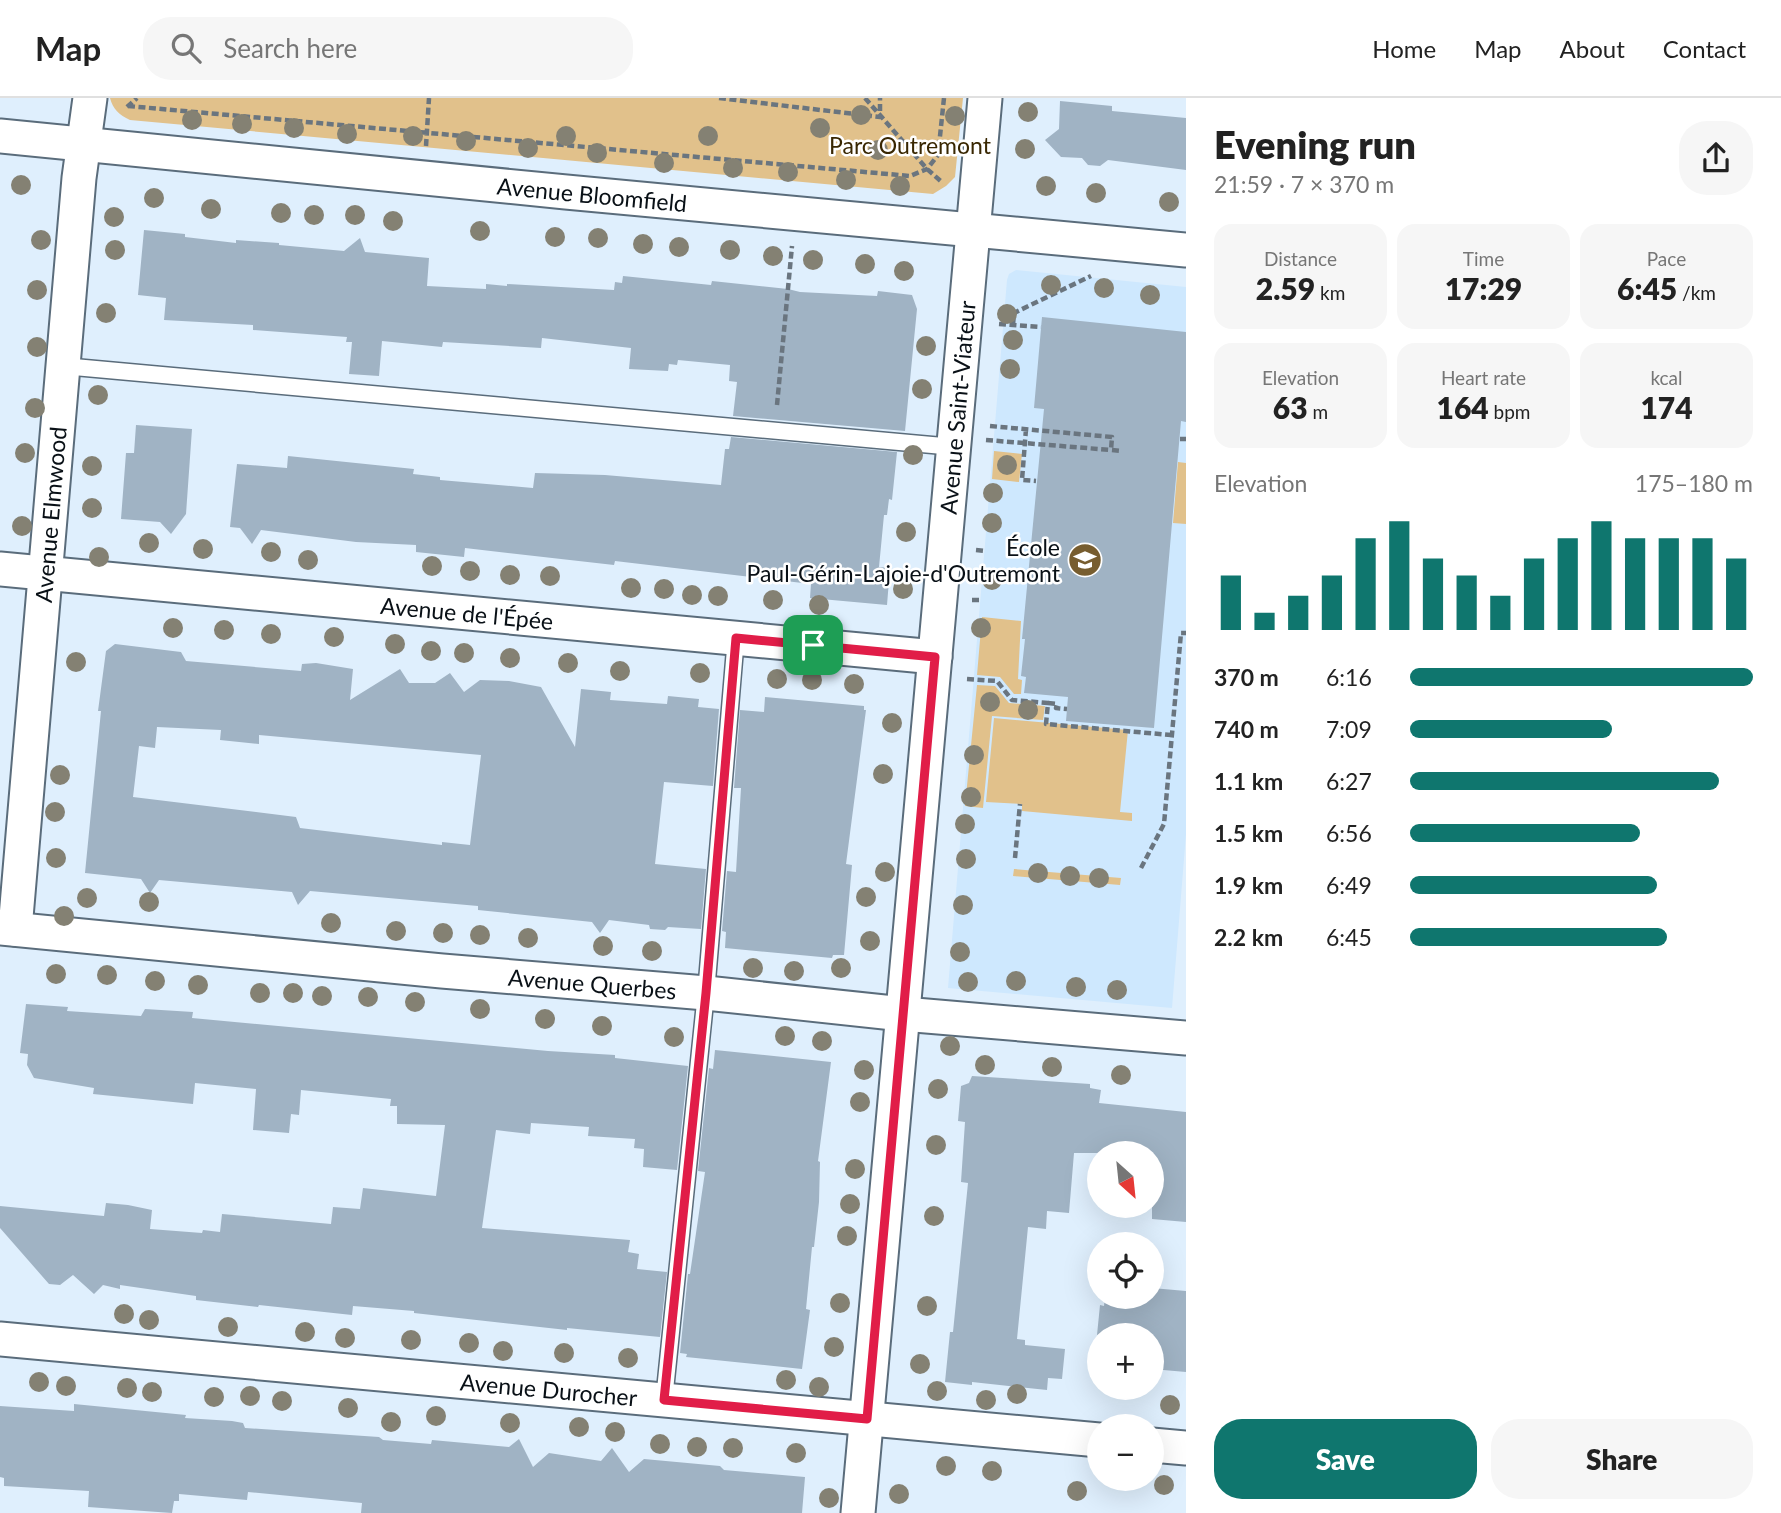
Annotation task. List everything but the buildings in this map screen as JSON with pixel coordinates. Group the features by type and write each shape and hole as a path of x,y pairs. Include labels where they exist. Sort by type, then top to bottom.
{"street":[{"name":"Avenue Elmwood","path":"7,929 47,573 62,366 83,144 90,98"},
{"name":"Avenue Saint-Viateur","path":"858,1513 985,98"},
{"name":"Avenue Bloomfield","path":"0,136 1186,250"},
{"name":"Avenue de l'Épée","path":"0,569 935,657"},
{"name":"Avenue Querbes","path":"7,929 442,971 706,993 903,1014 1186,1038"},
{"name":"Avenue Durocher","path":"0,1339 1087,1439"},
{"path":"1164,1446 1186,1448"}],"lane":[{"path":"62,366 954,447"},
{"path":"664,1400 706,993 736,638"}],"path":[{"path":"128,106 129,98"},
{"path":"128,106 137,98"},
{"path":"426,148 429,98"},
{"path":"719,98 880,117"},
{"path":"865,98 946,186"},
{"path":"880,98 880,117"},
{"path":"128,106 911,176 928,169 937,155 944,98"},
{"path":"775,430 793,242"},
{"path":"1013,325 1014,313 1097,273"},
{"path":"994,323 1041,327"},
{"path":"987,426 1112,437 1111,450"},
{"path":"1026,429 1022,480 1036,481"},
{"path":"985,440 1121,451"},
{"path":"1141,868 1164,824 1181,633 1186,633"},
{"path":"963,679 997,681 1012,700 1057,704 1056,708 1067,709"},
{"path":"1048,703 1046,724 1148,730 1171,735"},
{"path":"1015,858 1020,804"}],"shaded area":[{"name":"École Paul-Gérin-Lajoie-d'Outremont","path":"1016,270 1186,287 1186,834 1172,1008 948,988 1007,280 1009,274"}],"green space":[{"name":"Parc Outremont","path":"110,98 963,98 955,177 933,194 130,120 117,111"},
{"path":"994,451 1022,454 1019,482 992,479"},
{"path":"1178,462 1186,463 1186,524 1173,523"},
{"path":"982,617 1021,621 1018,679 1022,680 1021,694 1014,694 1000,677 977,675"},
{"path":"977,685 995,686 1009,703 1045,706 1043,720 992,716 983,808 965,806"},
{"path":"994,718 1128,730 1120,812 1132,813 1132,821 1022,811 1022,804 986,802"},
{"path":"1014,869 1121,878 1120,885 1013,876"}],"place":[{"name":"École Paul-Gérin-Lajoie-d'Outremont","path":"1085,560"}],"route":[{"path":"736,638 813,645 935,657 867,1419 664,1400 706,993 736,638"}]}
